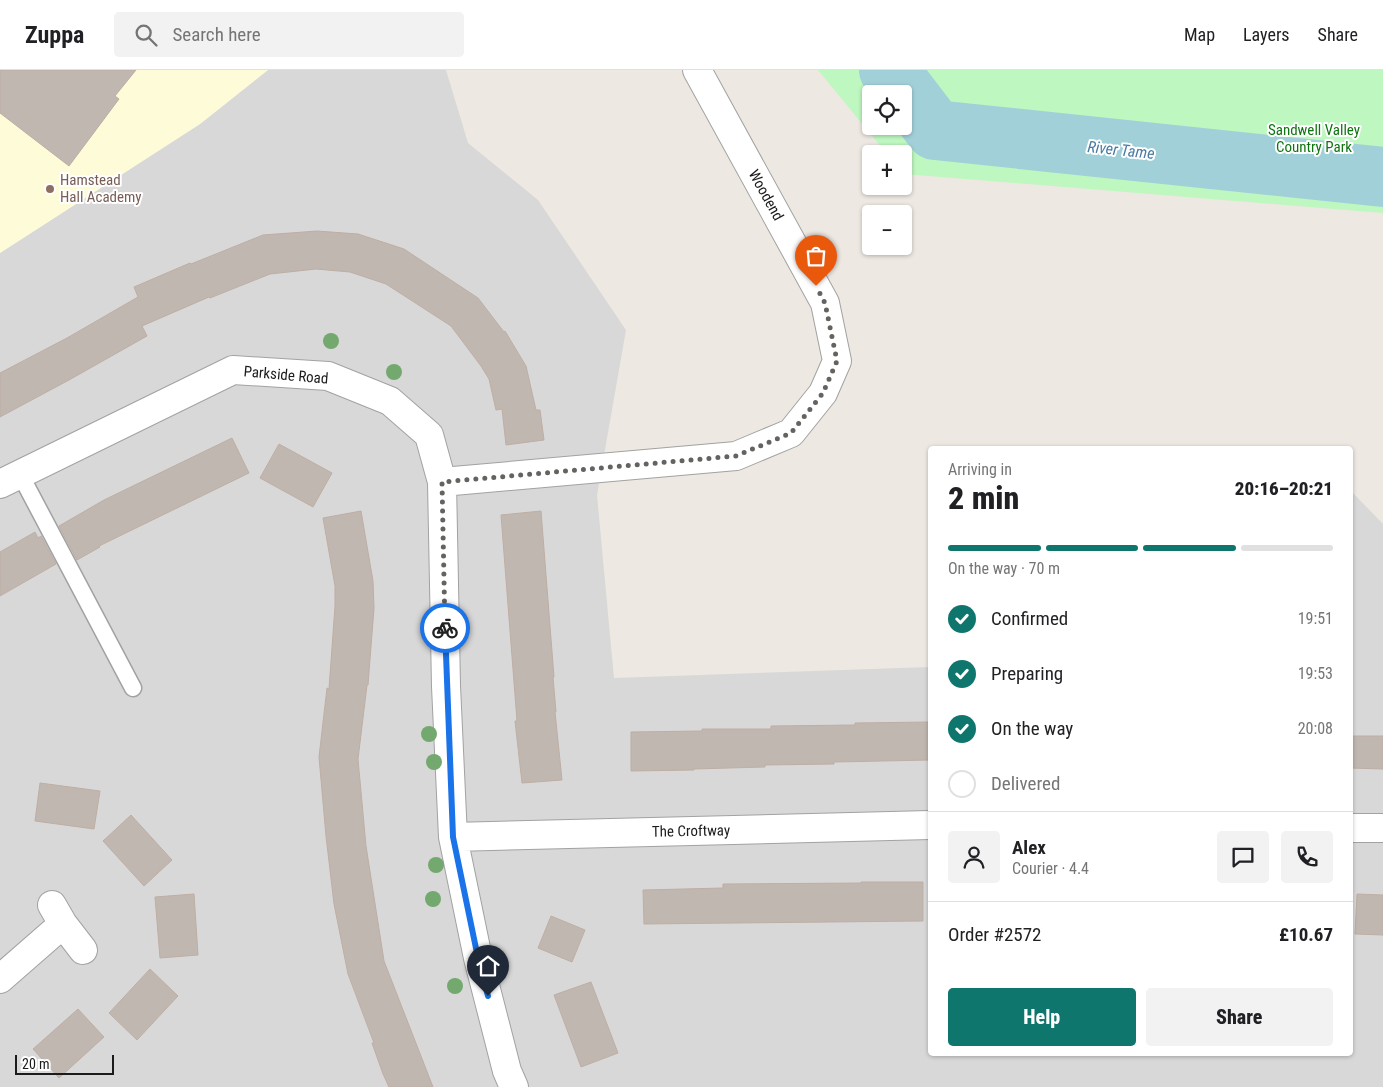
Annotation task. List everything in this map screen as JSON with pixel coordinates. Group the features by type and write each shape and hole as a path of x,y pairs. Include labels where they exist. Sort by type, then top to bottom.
{"street":[{"name":"Woodend","path":"442,482 736,456 791,433 823,393 837,361 825,303 697,70"},
{"name":"Parkside Road","path":"10,479 233,370 328,376 390,401 429,435 442,482 446,686 453,837 478,958 507,1071 514,1087"},
{"name":"The Croftway","path":"453,837 928,825"},
{"path":"1353,828 1383,828"},
{"path":"0,979 58,914 83,950"}],"lane":[{"path":"10,479 132,688"}],"shaded area":[{"name":"Hamstead Hall Academy","path":"0,70 268,70 200,124 0,253"},
{"path":"268,70 446,70 468,143 538,200 626,330 597,495 614,678 928,667 928,1056 1353,1056 1353,493 1383,524 1383,1087 0,1087 0,253 200,124"}],"green space":[{"name":"Sandwell Valley Country Park","path":"818,70 1383,70 1383,213 912,175 912,145 880,145 871,135 912,135 912,85 862,85 862,124"}],"building":[{"path":"0,70 136,70 115,96 119,99 69,166 0,113"},
{"path":"317,231 358,234 404,249 478,298 505,331 526,366 536,410 540,410 544,440 506,445 502,409 496,410 489,379 451,326 386,284 350,272 316,269 270,274 209,297 142,326 147,336 0,417 0,373 67,338 138,297 134,287 263,235"},
{"path":"232,438 249,473 99,546 77,560 59,526 104,500"},
{"path":"279,444 332,473 313,507 260,478"},
{"path":"361,511 373,581 374,608 368,685 358,759 366,846 384,961 433,1087 389,1087 348,974 334,904 319,757 327,688 329,689 335,606 335,586 323,518"},
{"path":"541,511 555,712 562,780 522,783 515,721 517,721 501,515"},
{"path":"35,532 38,538 41,536 56,564 0,596 0,552"},
{"path":"928,722 928,760 834,762 834,764 631,771 631,732 771,729 771,726 855,725 855,723"},
{"path":"1353,736 1383,736 1383,769 1353,768"},
{"path":"40,783 100,791 94,829 35,821"},
{"path":"131,815 172,860 144,886 103,841"},
{"path":"923,882 923,921 644,924 643,890 723,888 723,884"},
{"path":"194,894 198,955 160,958 155,897"},
{"path":"1357,894 1383,895 1383,935 1355,934"},
{"path":"551,916 585,930 572,962 538,948"},
{"path":"150,969 178,996 137,1040 109,1013"},
{"path":"591,982 618,1053 581,1067 554,995"},
{"path":"78,1009 104,1037 59,1078 33,1049"}],"waterway":[{"name":"River Tame","path":"889,70 935,130 1383,177"}],"way so far":[{"path":"445,628 442,482 736,456 791,433 823,393 837,361 825,303 816,286"}],"place":[{"name":"Hamstead Hall Academy","path":"50,189"}],"route":[{"path":"445,628 453,837 478,958 488,996"}]}
